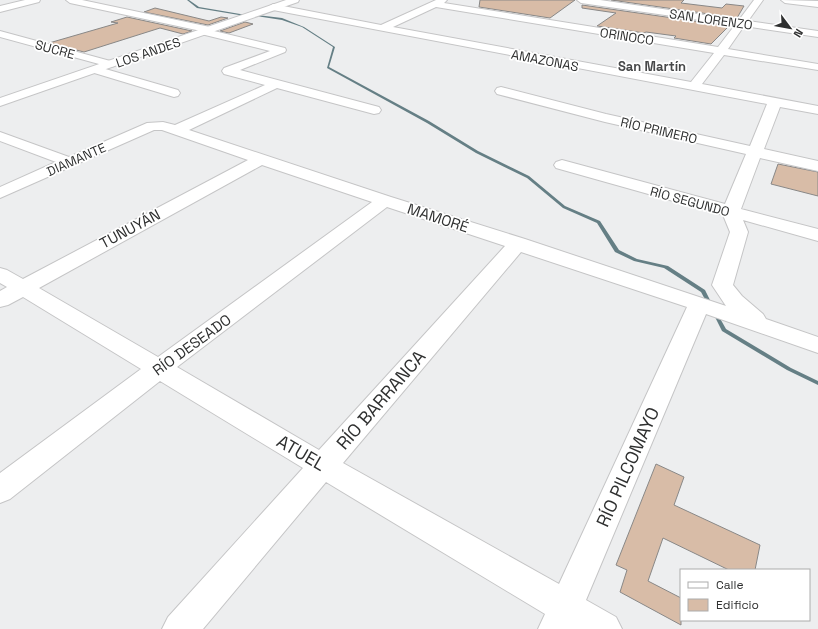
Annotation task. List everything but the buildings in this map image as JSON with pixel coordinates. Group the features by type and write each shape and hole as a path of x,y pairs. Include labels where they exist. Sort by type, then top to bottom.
{"street":[{"path":"0,9 36,0"},
{"path":"70,0 207,31 281,50 228,71 374,110"},
{"name":"LOS ANDES","path":"2,100 95,70 295,0"},
{"name":"SAN LORENZO","path":"581,0 818,34"},
{"path":"694,87 759,0"},
{"path":"785,0 818,3"},
{"path":"806,0 818,3"},
{"path":"382,28 439,2"},
{"name":"ORINOCO","path":"439,2 818,67"},
{"name":"AMAZONAS","path":"273,8 818,110"},
{"name":"SUCRE","path":"0,34 110,64"},
{"path":"95,70 174,93"},
{"path":"177,130 276,84"},
{"name":"RÍO PRIMERO","path":"501,91 605,118 818,166"},
{"path":"764,327 734,301 722,285 740,232 730,212 775,102"},
{"name":"MAMORÉ","path":"152,126 163,126 177,130 385,201 518,243 818,345"},
{"name":"DIAMANTE","path":"0,193 152,126"},
{"path":"0,136 69,162"},
{"name":"TUNUYÁN","path":"7,287 261,159"},
{"name":"RÍO SEGUNDO","path":"562,165 818,235"},
{"name":"RÍO DESEADO","path":"0,490 158,369 385,201"},
{"name":"RÍO BARRANCA","path":"180,629 518,243"},
{"name":"ATUEL","path":"7,287 158,369 323,466 561,618 604,629"},
{"name":"RÍO PILCOMAYO","path":"561,618 711,309"}],"waterway":[{"path":"188,0 198,8 245,15"},
{"path":"257,16 282,19 303,27 334,47 328,67 428,122 477,152 528,177 564,207 599,222 617,251 636,260 666,267 703,291 710,304"},
{"path":"715,313 724,330 789,369 818,383"}],"district":[{"name":"San Martín","path":"652,66"}]}
